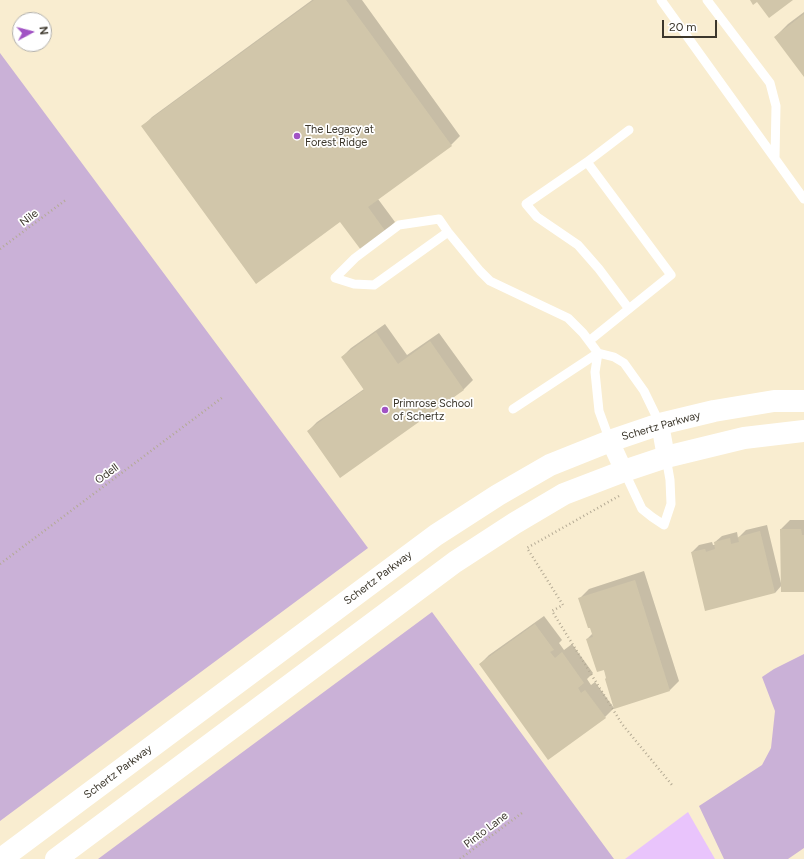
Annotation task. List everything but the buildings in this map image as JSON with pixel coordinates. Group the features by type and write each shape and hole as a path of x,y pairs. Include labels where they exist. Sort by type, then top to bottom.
{"main road":[{"name":"Schertz Parkway","path":"0,859 436,535 550,464 660,424 714,411 774,402 804,401"},
{"path":"56,859 455,562 515,523 564,494 625,480 666,457 744,438 804,431"}],"street":[{"path":"660,424 666,457"},
{"path":"610,441 625,480"}],"lane":[{"path":"661,0 804,199"},
{"path":"707,0 770,82 776,106 774,158"},
{"path":"629,130 526,204 537,217 578,245 599,269 629,309"},
{"path":"586,162 671,275 589,341"},
{"path":"448,232 374,285 354,284 335,278 355,258 399,225 439,219 480,271 490,281 568,318 583,333 598,353 614,357 624,363 644,391 660,424"},
{"path":"513,409 598,353"},
{"path":"598,353 595,372 599,411 610,441"},
{"path":"625,480 642,509 664,525 671,504 670,480 666,457"}],"path":[{"name":"Nile","path":"0,249 67,199"},
{"name":"Odell","path":"0,564 223,397"},
{"path":"625,480 623,494 527,548 563,605 552,611 622,724 672,785"},
{"name":"Pinto Lane","path":"460,859 522,813"}],"shaded area":[{"path":"0,53 368,548 0,821"},
{"path":"432,612 614,859 98,859"},
{"path":"804,654 804,848 788,859 724,859 699,806 762,765 771,748 775,711 762,677 774,669"},
{"path":"688,812 715,859 625,859"}],"place":[{"name":"The Legacy at Forest Ridge","path":"297,136"},
{"name":"Primrose School of Schertz","path":"385,410"}]}
